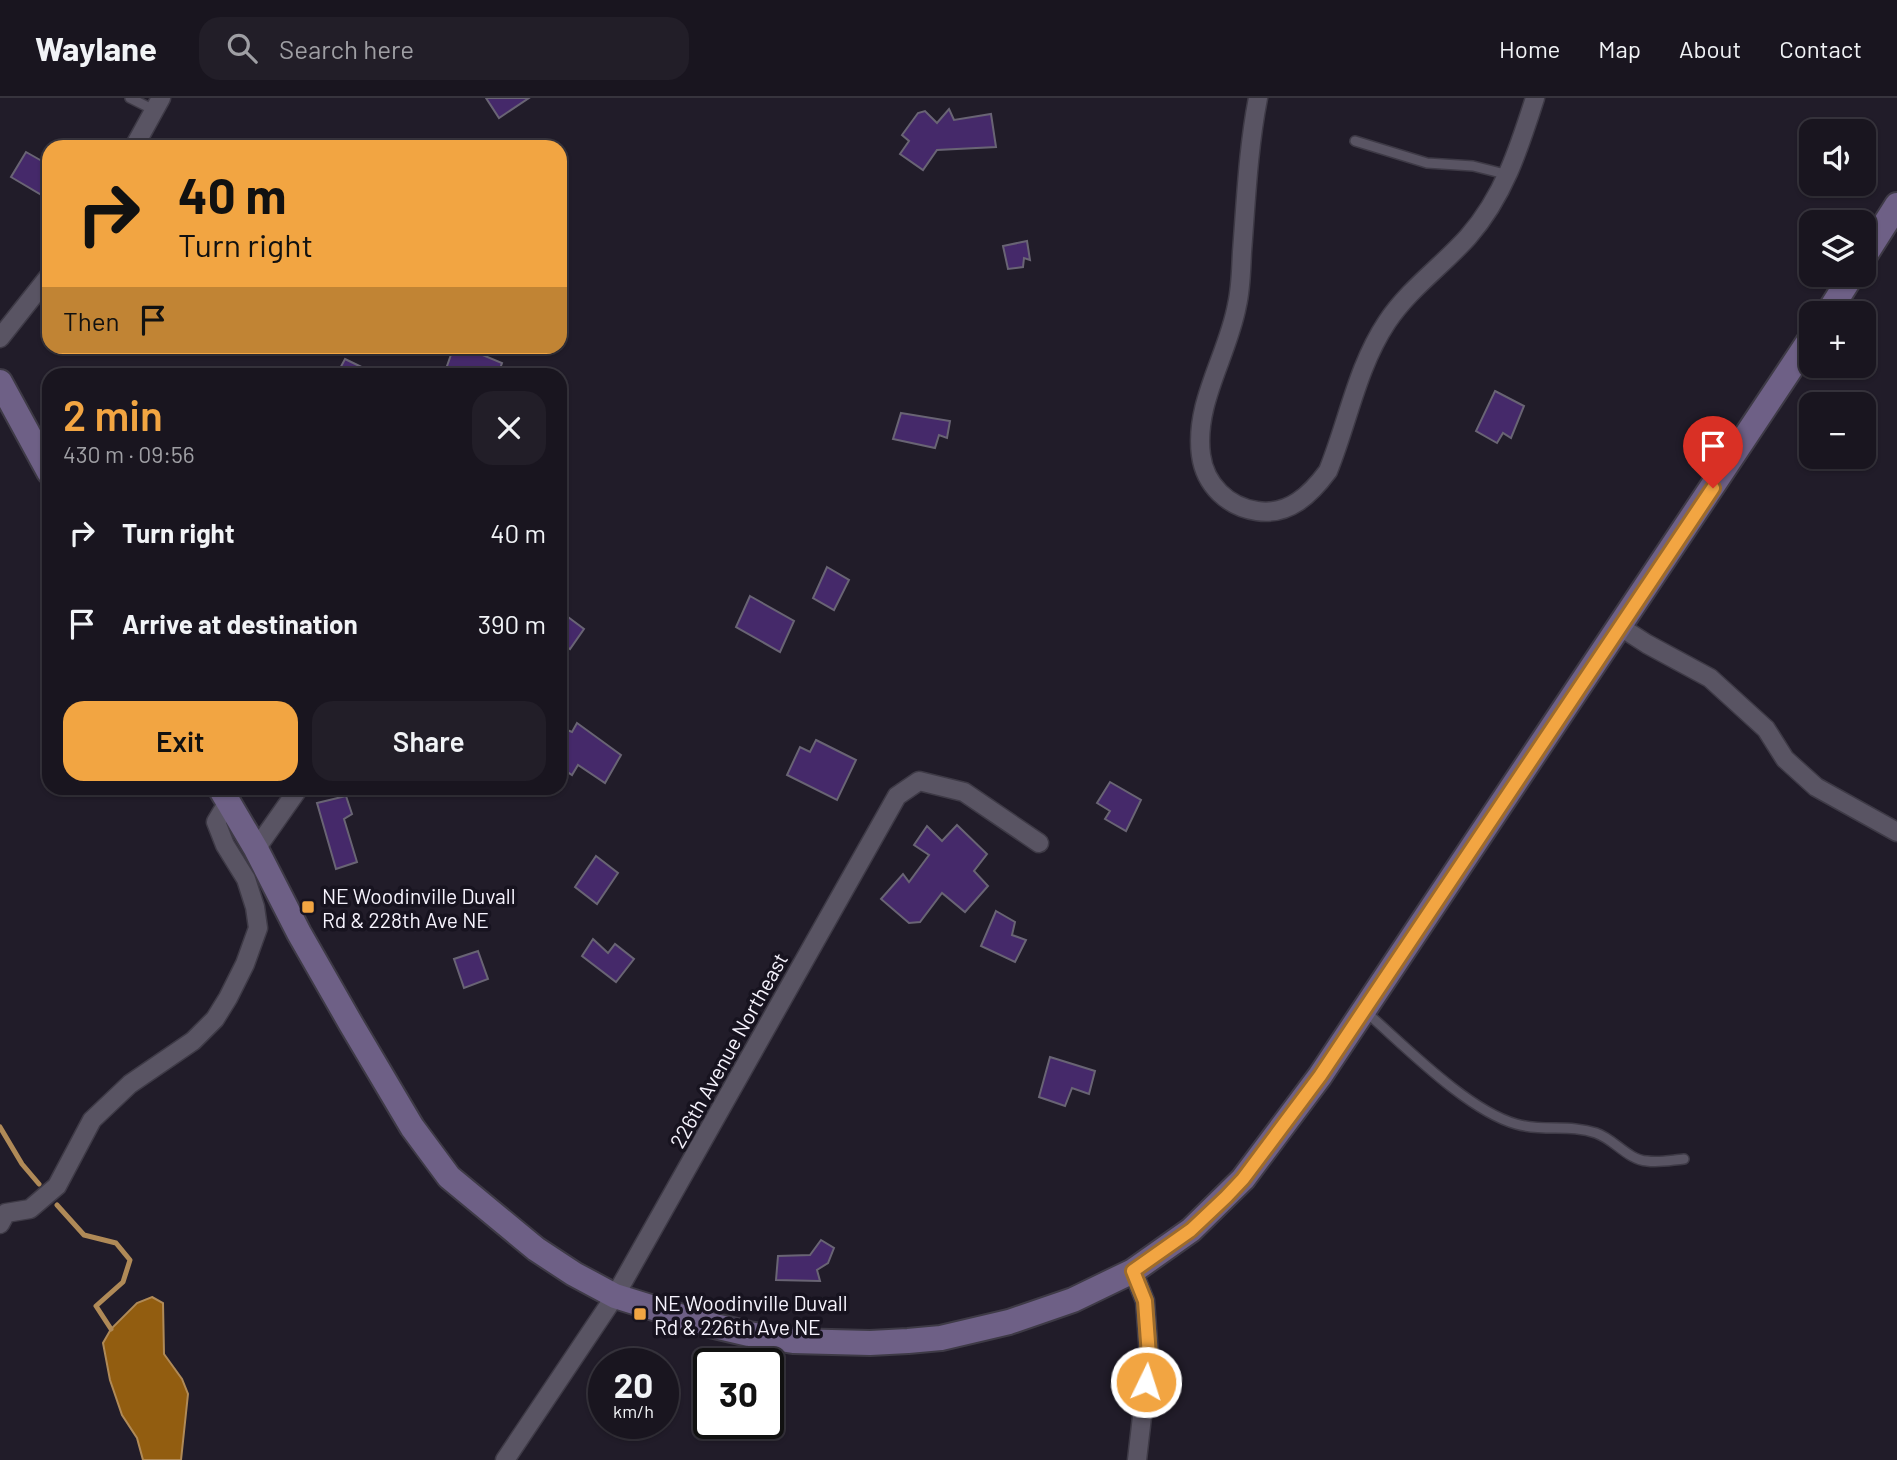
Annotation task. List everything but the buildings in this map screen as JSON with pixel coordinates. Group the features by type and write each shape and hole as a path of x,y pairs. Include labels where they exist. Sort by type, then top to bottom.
{"main road":[{"path":"1876,238 1897,205"},
{"path":"224,795 256,849 299,933 412,1127 449,1177 536,1249 615,1296 702,1323 793,1341 883,1343 940,1338 1009,1322 1073,1300 1133,1271 1191,1230 1243,1179 1320,1076 1799,356"},
{"path":"0,382 42,459"}],"street":[{"path":"1258,98 1249,162 1238,304 1224,354 1207,398 1200,429 1201,455 1205,470 1221,495 1238,506 1259,511 1275,510 1303,499 1328,471 1363,368 1383,329 1407,297 1467,239 1483,219 1509,175 1535,98"},
{"path":"138,140 158,104"},
{"path":"0,338 42,285"},
{"path":"1619,626 1710,678 1766,729 1785,759 1816,787 1897,832"},
{"name":"226th Avenue Northeast","path":"505,1460 615,1296 897,796 919,781 964,792 1039,843"},
{"path":"2,1216 30,1209 57,1186 92,1120 130,1084 193,1041 215,1019 228,998 245,964 258,928 255,906 246,879 225,845 216,822 224,795"},
{"path":"256,849 294,795"},
{"path":"1133,1271 1145,1301 1149,1356 1137,1460"}],"lane":[{"path":"130,98 158,104"},
{"path":"1355,141 1427,163 1473,166 1509,175"},
{"path":"1364,1010 1454,1088 1494,1115 1532,1128 1580,1128 1599,1134 1645,1162 1684,1159"}],"shaded area":[{"path":"152,1297 163,1303 164,1354 182,1379 188,1394 181,1460 143,1460 137,1438 122,1415 110,1380 103,1343 111,1329 137,1303"}],"waterway":[{"path":"0,1127 22,1164 39,1184"},
{"path":"57,1205 84,1235 116,1243 130,1260 123,1282 96,1306 111,1329"}],"place":[{"name":"NE Woodinville Duvall Rd & 228th Ave NE","path":"308,907"},
{"name":"NE Woodinville Duvall Rd & 226th Ave NE","path":"640,1314"}],"route":[{"path":"1146,1382 1149,1356 1145,1301 1133,1271 1191,1230 1226,1197 1243,1179 1320,1076 1713,488"}]}
